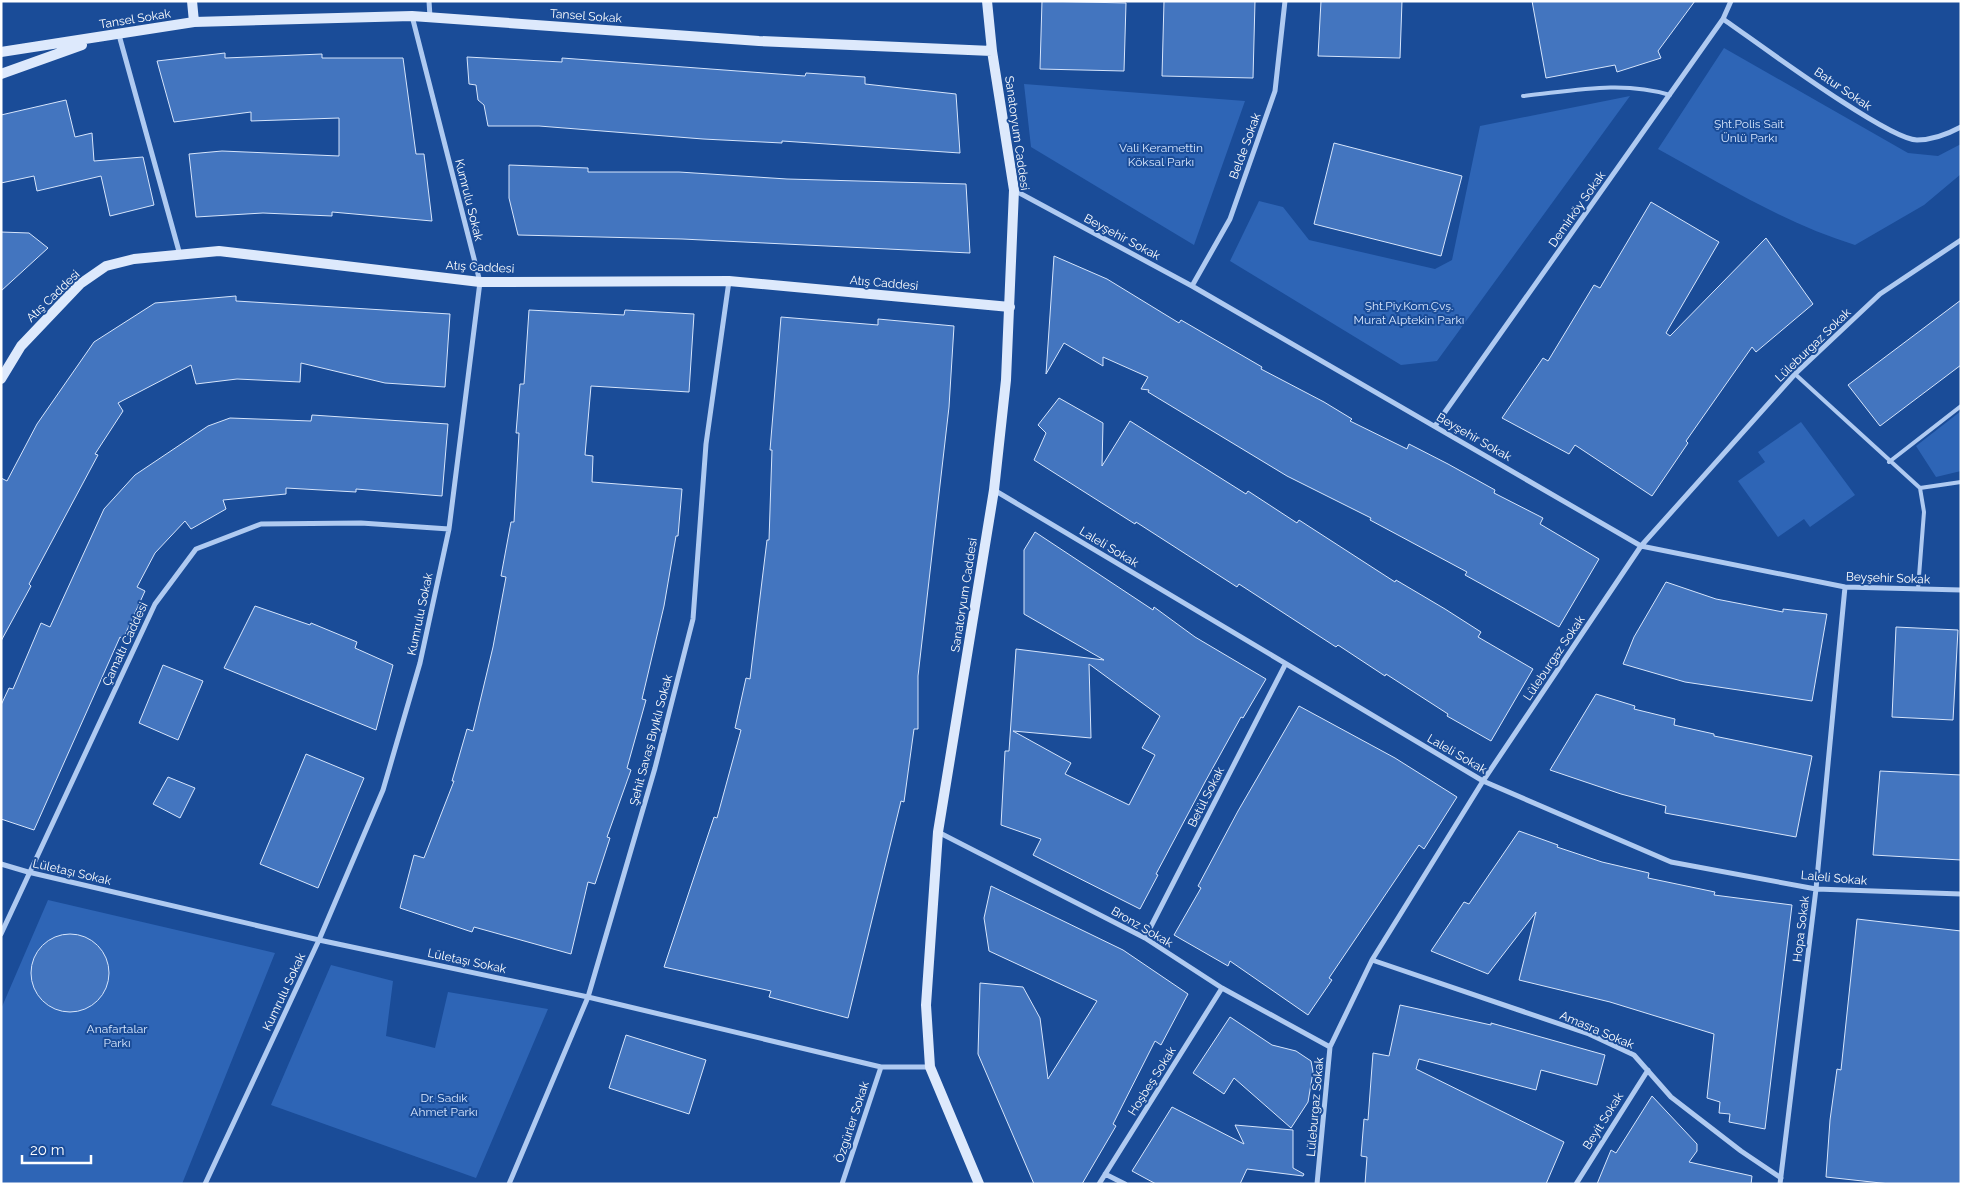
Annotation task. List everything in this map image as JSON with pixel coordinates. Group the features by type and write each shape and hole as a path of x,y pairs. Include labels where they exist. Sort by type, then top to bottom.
{"street":[{"path":"192,1 194,22"},
{"path":"429,1 430,18"},
{"name":"Sanatoryum Caddesi","path":"979,1184 930,1067 926,1005 938,832 994,490 1006,380 1014,190 992,51 987,1"},
{"name":"Belde Sokak","path":"1192,286 1230,219 1275,91 1285,1"},
{"name":"Demirköy Sokak","path":"1435,426 1723,19 1731,1"},
{"name":"Tansel Sokak","path":"1,52 102,38 194,22 412,16 759,41 992,51"},
{"name":"Kumrulu Sokak","path":"205,1184 319,940 382,790 420,663 449,529 480,282 412,16"},
{"name":"Batur Sokak","path":"1723,19 1882,128 1916,140 1947,134 1961,127"},
{"path":"119,35 180,255"},
{"path":"1,58 102,38"},
{"path":"1,74 102,38"},
{"name":"Beyşehir Sokak","path":"1014,190 1192,286 1641,546 1845,587 1961,590"},
{"name":"Lüleburgaz Sokak","path":"1317,1184 1330,1047 1372,960 1483,781 1641,546 1795,374 1880,294 1961,240"},
{"name":"Atış Caddesi","path":"1,380 21,346 80,284 106,266 134,259 219,251 480,282 729,281 1010,307"},
{"name":"Şehit Savaş Bıyıklı Sokak","path":"509,1184 588,997 656,768 692,619 706,444 729,281"},
{"name":"Laleli Sokak","path":"994,490 1285,665 1483,781 1670,862 1816,889 1961,894"},
{"name":"Çamaltı Caddesi","path":"1,934 28,872 155,604 196,549 261,524 361,523 449,529"},
{"name":"Hopa Sokak","path":"1780,1181 1816,889 1845,587"},
{"name":"Betül Sokak","path":"1145,938 1285,665"},
{"name":"Bronz Sokak","path":"938,832 1145,938 1222,988 1330,1047"},
{"name":"Lületaşı Sokak","path":"1,864 28,872 319,940 588,997 881,1067 930,1067"},
{"name":"Amasra Sokak","path":"1372,960 1589,1034 1634,1055 1671,1097 1780,1181"},
{"name":"Hoşbeş Sokak","path":"1099,1184 1222,988"},
{"name":"Özgürler Sokak","path":"842,1184 881,1067"},
{"name":"Beyit Sokak","path":"1576,1184 1648,1070"},
{"path":"1105,1174 1126,1184"}],"lane":[{"path":"1523,96 1621,87 1654,90 1670,95"},
{"path":"1795,374 1920,488 1924,512 1918,589"},
{"path":"1890,462 1961,406"},
{"path":"1920,488 1961,482"}],"green space":[{"name":"Şht.Polis Sait Ünlü Parkı","path":"1724,48 1908,153 1938,156 1961,144 1961,174 1924,205 1855,245 1804,226 1730,189 1658,149"},
{"name":"Vali Keramettin Köksal Parkı","path":"1024,84 1245,101 1194,245 1031,147"},
{"name":"Şht.Piy.Kom.Çvş. Murat Alptekin Parkı","path":"1630,96 1437,361 1401,365 1230,261 1259,201 1283,207 1309,240 1435,269 1452,260 1480,126"},
{"path":"1961,411 1961,471 1936,477 1916,446"},
{"path":"1801,422 1855,495 1810,527 1804,519 1778,537 1738,481 1765,462 1758,452"},
{"name":"Anafartalar Parkı","path":"48,900 275,953 182,1184 1,1184 1,1009"},
{"name":"Dr. Sadık Ahmet Parkı","path":"331,965 393,981 386,1036 435,1048 448,992 548,1009 476,1178 271,1105"}],"building":[{"path":"1042,1 1126,3 1124,71 1040,69"},
{"path":"1164,1 1255,1 1253,78 1162,76"},
{"path":"1321,1 1402,1 1400,58 1318,56"},
{"path":"1532,1 1695,1 1658,51 1661,58 1617,72 1615,65 1546,78"},
{"path":"225,53 225,58 322,54 322,58 403,58 416,154 424,154 432,221 332,212 332,216 263,213 196,217 189,154 222,151 339,156 339,118 251,121 251,112 174,122 157,61"},
{"path":"467,57 562,62 562,58 805,76 806,73 865,77 865,84 956,94 960,153 782,141 782,143 703,139 539,126 488,126 484,105 478,100 476,85 469,84"},
{"path":"66,100 75,137 92,133 94,161 143,157 154,205 110,216 101,176 37,191 34,176 1,183 1,115"},
{"path":"1334,143 1462,176 1441,256 1314,224"},
{"path":"509,165 588,168 588,172 679,172 787,179 966,184 970,253 682,239 518,235 509,198"},
{"path":"1651,202 1719,242 1666,333 1670,336 1766,238 1813,304 1756,352 1752,347 1686,441 1688,443 1652,496 1575,445 1569,454 1502,418 1543,358 1548,361 1594,285 1600,288"},
{"path":"1,232 29,233 48,248 1,291"},
{"path":"1054,256 1107,279 1179,323 1181,320 1262,367 1261,369 1324,402 1352,419 1350,421 1407,449 1409,444 1495,490 1494,493 1543,518 1540,524 1599,559 1559,627 1465,575 1467,572 1370,520 1371,518 1287,476 1148,392 1149,390 1141,389 1148,377 1103,357 1103,366 1064,343 1046,374"},
{"path":"236,296 236,301 450,314 445,387 385,383 301,363 300,382 237,379 196,384 191,365 118,403 123,411 95,454 98,455 29,584 31,586 1,641 1,478 7,481 37,424 94,342 155,303"},
{"path":"1961,300 1961,365 1880,426 1848,385"},
{"path":"529,310 624,315 625,310 694,314 689,392 591,386 585,455 593,456 592,482 682,489 678,536 676,536 664,606 642,699 646,700 627,768 631,770 607,837 610,838 595,884 588,882 571,954 474,927 472,932 400,908 414,855 424,858 454,781 452,781 467,729 473,731 493,647 506,577 501,576 511,522 514,522 519,433 516,433 520,384 524,384"},
{"path":"781,317 878,325 878,319 954,326 949,407 918,676 918,729 914,729 904,802 901,801 848,1018 769,997 771,991 664,967 714,817 717,818 741,730 735,728 746,678 750,679 767,540 769,540 772,450 770,450"},
{"path":"1059,398 1103,423 1102,466 1130,421 1246,494 1248,491 1297,523 1299,520 1395,582 1396,580 1445,609 1481,632 1478,637 1533,669 1491,741 1447,716 1448,714 1386,674 1385,676 1338,645 1336,647 1239,584 1237,587 1136,522 1135,524 1034,460 1046,433 1038,425"},
{"path":"312,415 448,424 442,496 356,489 356,492 286,488 286,494 223,500 226,509 191,529 185,521 155,553 137,587 145,591 123,639 120,637 34,830 1,819 1,705 9,688 13,689 41,623 50,627 104,509 135,475 208,426 230,418 311,421"},
{"path":"1035,532 1153,610 1154,607 1195,637 1266,679 1243,718 1241,717 1205,782 1156,874 1158,875 1140,909 1033,855 1041,839 1001,825 1005,751 1009,751 1016,649 1104,660 1024,614 1024,550","holes":["1089,664 1160,716 1142,748 1155,755 1129,805 1065,774 1071,763 1013,731 1091,738"]},
{"path":"1666,582 1716,599 1783,612 1783,609 1827,614 1812,701 1685,682 1623,664 1634,637"},
{"path":"255,606 310,625 311,623 357,642 355,648 393,665 376,730 224,668"},
{"path":"1896,627 1958,630 1953,720 1892,717"},
{"path":"163,665 203,681 178,740 139,723"},
{"path":"1596,694 1635,706 1634,709 1675,719 1674,725 1714,734 1714,736 1812,756 1796,837 1665,813 1666,806 1621,794 1550,770"},
{"path":"1299,706 1395,758 1457,797 1424,849 1419,845 1329,978 1332,980 1308,1015 1230,961 1228,966 1174,935 1201,888 1198,886 1238,811"},
{"path":"306,754 364,778 318,888 260,864"},
{"path":"1880,771 1961,775 1961,860 1873,855"},
{"path":"168,777 195,788 180,818 153,804"},
{"path":"1519,831 1558,845 1557,847 1602,862 1649,873 1648,878 1715,892 1714,895 1792,905 1765,1129 1729,1122 1730,1114 1719,1113 1720,1102 1707,1098 1714,1034 1610,1002 1519,980 1536,912 1488,974 1431,951 1464,902 1469,904"},
{"path":"991,886 1123,950 1188,994 1161,1045 1155,1041 1113,1124 1116,1126 1082,1184 1034,1184 978,1054 980,983 1023,987 1040,1018 1048,1079 1097,1001 989,951 984,918"},
{"path":"1857,919 1961,931 1961,1184 1890,1184 1826,1177 1830,1120 1837,1069 1841,1070"},
{"path":"62,934 78,934 92,940 103,951 109,965 109,981 103,995 92,1006 78,1012 62,1012 48,1006 37,995 31,981 31,965 37,951 48,940"},
{"path":"1400,1005 1491,1025 1491,1023 1605,1055 1597,1085 1541,1070 1536,1090 1419,1059 1416,1069 1564,1142 1546,1184 1365,1184 1367,1157 1361,1156 1364,1119 1368,1120 1373,1053 1389,1056"},
{"path":"1230,1017 1272,1045 1296,1051 1311,1061 1313,1072 1308,1102 1291,1128 1234,1078 1224,1094 1193,1073"},
{"path":"626,1035 706,1060 689,1114 609,1088"},
{"path":"1652,1096 1697,1144 1697,1151 1689,1162 1752,1176 1751,1184 1597,1184 1611,1150 1616,1153"},
{"path":"1172,1107 1244,1144 1235,1125 1293,1130 1293,1168 1304,1174 1303,1176 1247,1169 1240,1184 1156,1184 1132,1171"}]}
